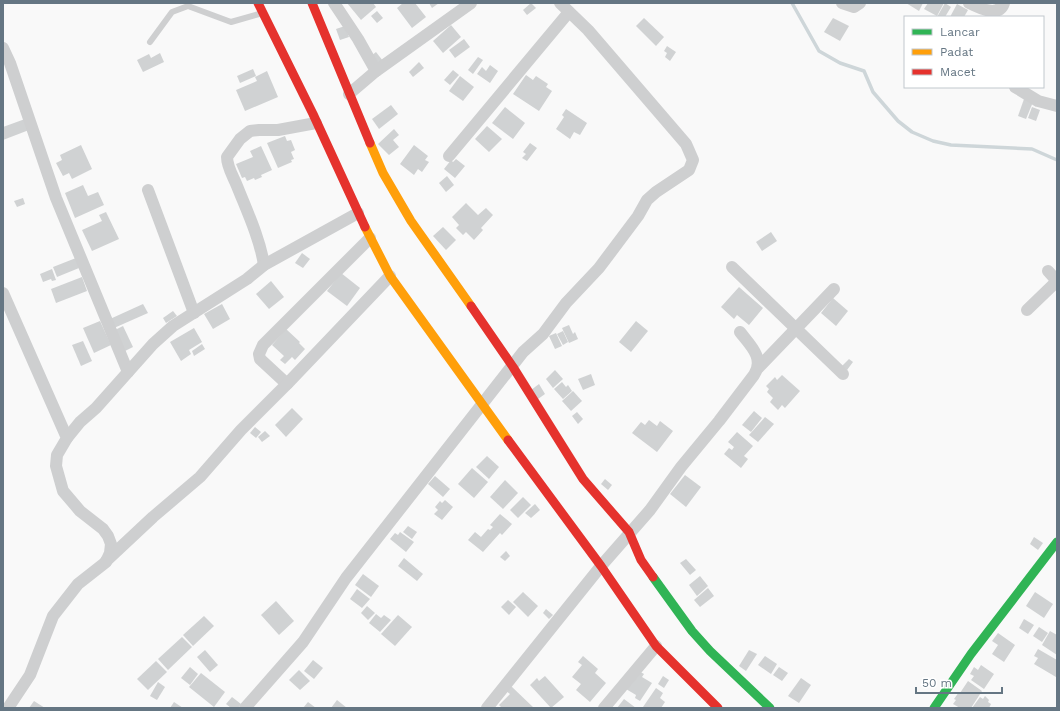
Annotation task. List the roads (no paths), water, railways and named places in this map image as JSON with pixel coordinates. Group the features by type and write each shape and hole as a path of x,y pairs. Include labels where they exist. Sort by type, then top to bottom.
{"main road":[{"path":"258,3 313,114 370,238 390,276 482,405 601,566 656,646 718,708"},
{"path":"312,3 383,173 407,216 513,366 524,388 583,479 629,532 641,560 692,631 710,651 770,708"},
{"path":"934,708 971,654 1057,542"}],"street":[{"path":"334,3 358,39 376,71"},
{"path":"349,94 376,71 471,3"},
{"path":"245,708 303,642 346,578 523,352 543,334 566,303 599,268 638,216 648,200 656,192 689,170 692,160 690,151 680,137 588,30 560,3"},
{"path":"842,3 854,7 860,3"},
{"path":"969,3 990,11 997,11 1003,7 1004,3"},
{"path":"449,156 569,12"},
{"path":"3,48 10,63 56,198 128,372"},
{"path":"1017,88 1038,101 1057,106"},
{"path":"264,265 262,252 237,184 227,163 227,156 240,139 250,131 278,130 316,123"},
{"path":"148,190 194,313"},
{"path":"106,562 110,553 111,544 108,536 103,529 80,511 63,490 56,466 57,455 67,438 80,422 96,408 159,337 173,326 247,279 264,265 358,213"},
{"path":"287,384 260,359 259,354 263,345 370,238"},
{"path":"732,267 843,374"},
{"path":"1027,310 1057,281 1048,271"},
{"path":"8,708 30,676 53,616 78,584 106,562 153,517 200,477 241,430 390,276"},
{"path":"487,708 601,566 629,532 650,510 681,467 719,421 758,368 834,289"},
{"path":"3,293 67,438"},
{"path":"740,332 754,350 758,360 758,368"},
{"path":"604,708 656,646"}],"lane":[{"path":"150,42 172,12 188,6 231,22 262,13"}],"waterway":[{"path":"792,3 819,51 840,63 864,71 873,92 898,121 912,132 933,141 951,145 1032,149 1057,160"}]}
